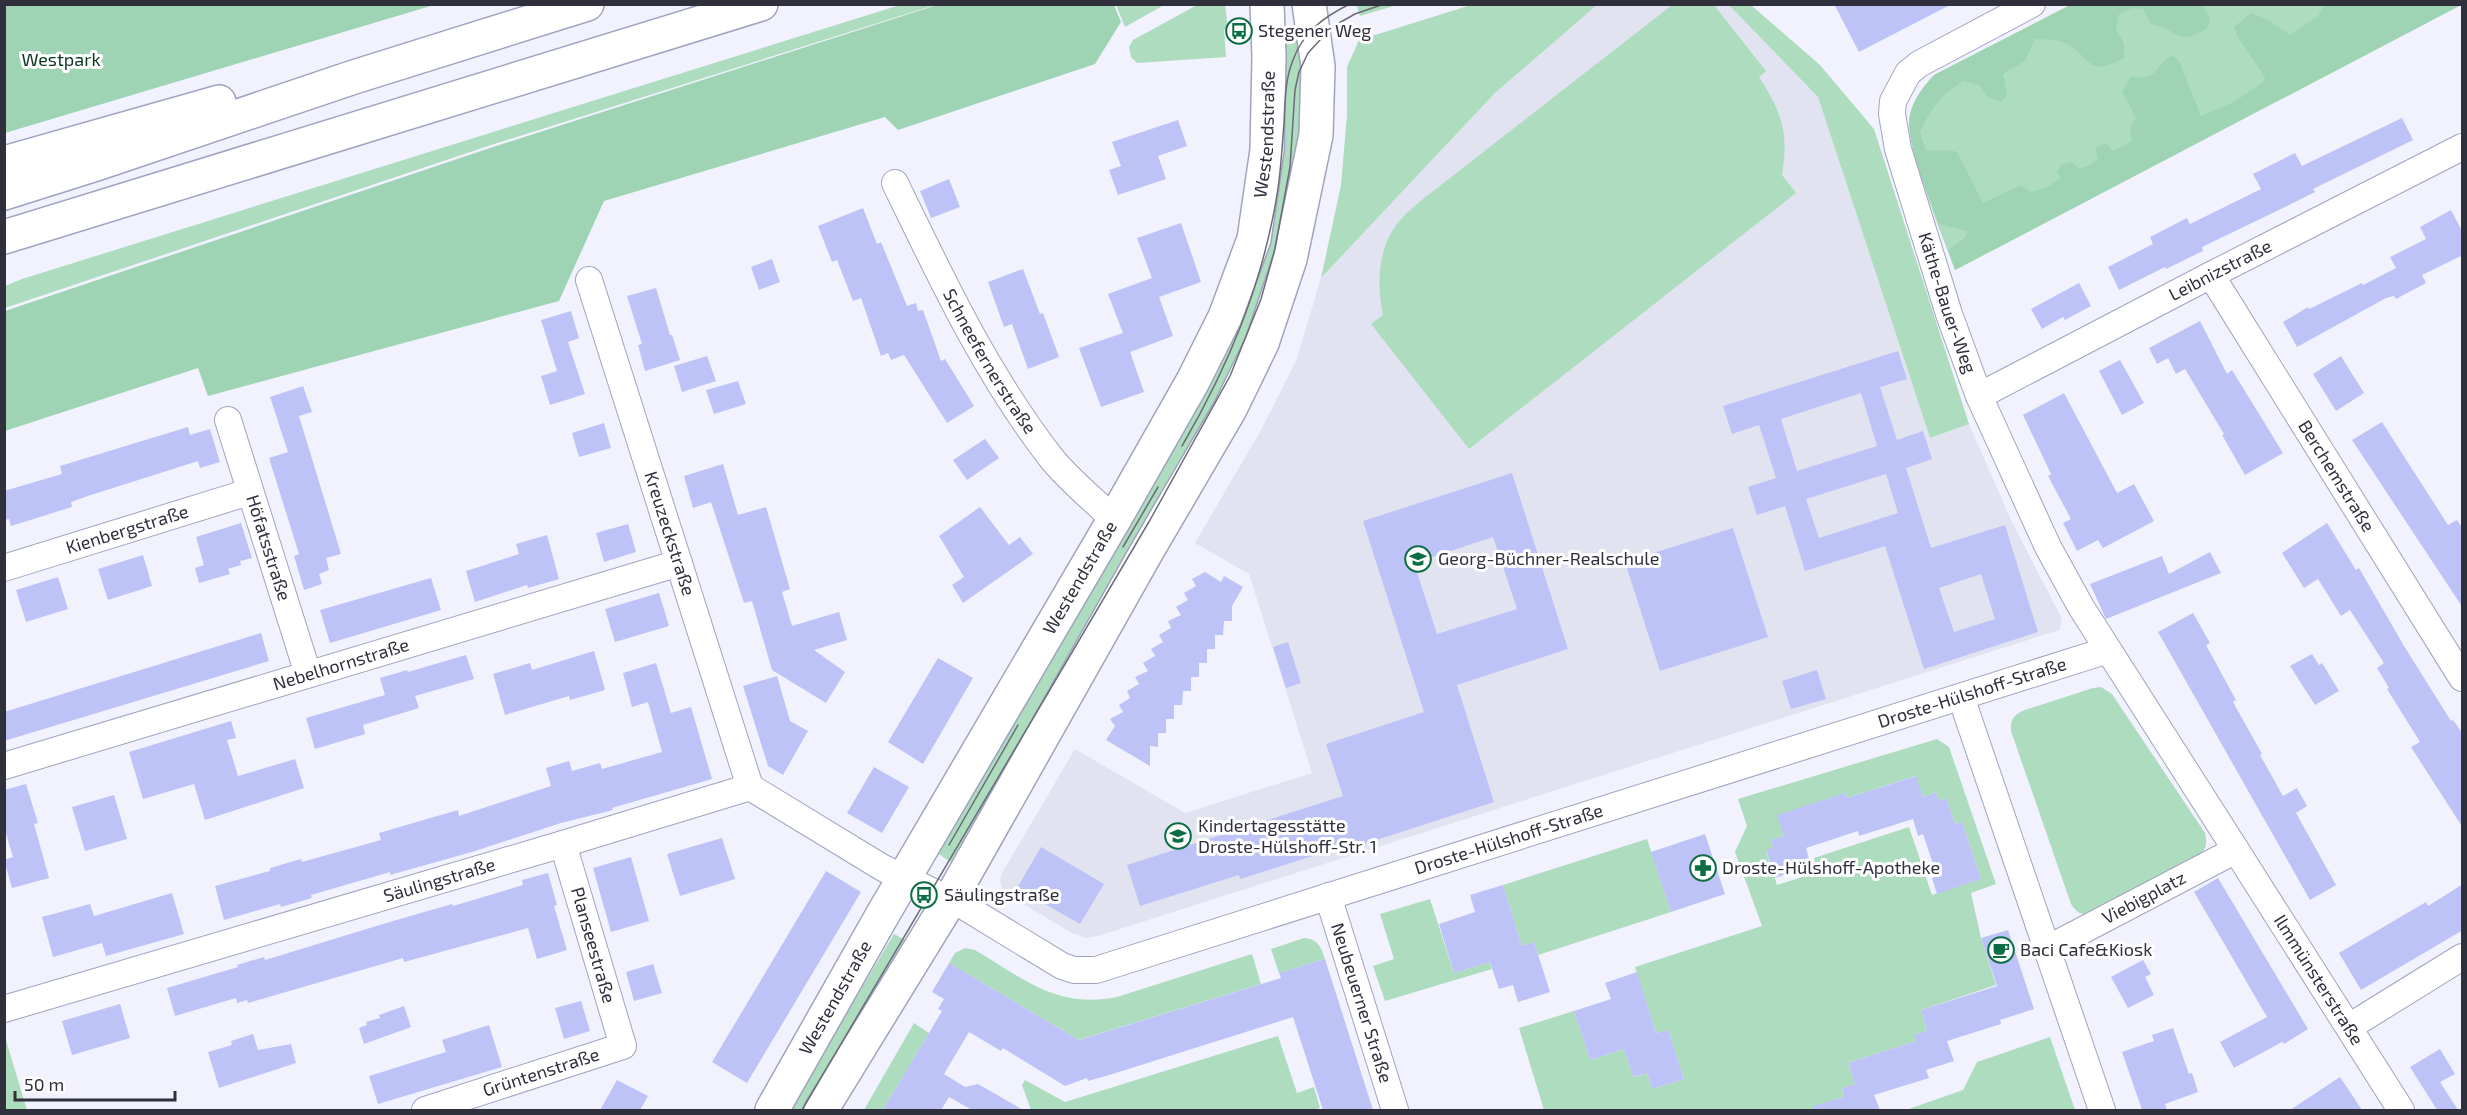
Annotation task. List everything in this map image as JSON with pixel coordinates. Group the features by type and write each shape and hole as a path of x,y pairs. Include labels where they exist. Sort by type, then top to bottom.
{"main road":[{"path":"4,193 354,77 587,4"},
{"path":"4,237 761,4"},
{"name":"Westendstraße","path":"821,1110 926,889 1114,520 1193,381 1225,317 1254,238 1267,150 1269,36 1267,4"},
{"name":"Westendstraße","path":"772,1110 883,914 926,889 1147,551 1230,409 1262,343 1290,260 1317,135 1318,66 1309,4"},
{"path":"4,163 205,105 354,77"},
{"path":"4,260 127,200"}],"street":[{"name":"Käthe-Bauer-Weg","path":"2032,4 1919,64 1908,73 1899,86 1893,101 1892,114 1898,148 1949,314 1979,396 2048,547 2108,650"},
{"name":"Leibnizstraße","path":"1979,396 2211,275 2460,155"},
{"name":"Schneefernerstraße","path":"895,183 946,289 1023,418 1054,461 1114,520"},
{"name":"Berchemstraße","path":"2211,275 2463,678"},
{"name":"Kreuzeckstraße","path":"589,279 750,787"},
{"name":"Höfatsstraße","path":"228,420 308,674"},
{"name":"Kienbergstraße","path":"4,568 249,492"},
{"name":"Nebelhornstraße","path":"4,766 679,563"},
{"path":"2108,650 2236,850"},
{"name":"Droste-Hülshoff-Straße","path":"926,889 1068,968 1084,971 1109,968 1328,896 2108,650"},
{"path":"1961,697 2102,1110"},
{"path":"750,787 874,862 926,889"},
{"name":"Säulingstraße","path":"7,1000 563,844 750,787"},
{"name":"Planseestraße","path":"563,844 623,1046"},
{"name":"Viebigplatz","path":"2047,949 2236,850"},
{"name":"Ilmmünsterstraße","path":"2236,850 2400,1110"},
{"name":"Neubeuerner Straße","path":"1328,896 1395,1110"},
{"path":"2349,1027 2463,957"},
{"name":"Grüntenstraße","path":"425,1110 623,1046"}],"shaded area":[{"path":"1597,5 1729,5 1818,97 1930,438 1969,424 2012,522 2060,615 2062,621 2059,630 1098,936 1085,938 1072,933 1008,895 1002,889 1000,881 1002,873 1075,749 1185,813 1312,773 1249,574 1195,543 1261,430 1296,361 1321,278 1495,93"}],"green space":[{"name":"Westpark","path":"5,4 434,4 434,5 5,133"},
{"path":"940,4 1114,5 1121,22 1095,64 898,130 885,117 604,201 559,301 208,396 198,368 5,431 5,311 493,147"},
{"path":"1356,4 1397,4 1397,5 1360,16"},
{"path":"2072,4 2202,5 2210,18 2207,28 2197,34 2184,37 2151,24 2143,9 2132,8 2119,14 2116,28 2124,44 2124,58 2111,64 2095,66 2063,42 2035,39 2025,61 2003,74 2007,95 2001,102 1988,97 1979,85 1964,81 1949,91 1928,116 1920,132 1926,150 1957,152 1983,203 2021,185 2030,192 2047,187 2061,178 2057,171 2062,164 2072,162 2079,169 2090,165 2098,159 2095,148 2106,143 2112,151 2126,145 2132,140 2130,128 2136,118 2122,91 2132,76 2140,78 2151,75 2171,56 2180,63 2201,116 2234,102 2264,81 2265,77 2237,36 2234,27 2251,13 2267,19 2290,35 2318,16 2325,5 2461,5 1955,270 1948,250 1965,238 1968,231 1939,224 1919,170 1911,139 1910,115 1916,98 1934,75"},
{"path":"900,5 935,5 491,145 5,308 5,286 22,279"},
{"path":"1116,5 1164,5 1125,27"},
{"path":"1197,5 1225,5 1228,29 1224,30 1226,57 1137,63 1131,57 1129,47 1133,40"},
{"path":"1471,5 1597,5 1495,93 1321,278 1341,185 1347,115 1347,67 1359,40"},
{"path":"1672,5 1714,5 1766,71 1759,77 1773,101 1784,135 1782,175 1796,193 1469,449 1371,324 1383,315 1380,277 1388,239 1409,210"},
{"path":"1729,5 1751,5 1820,65 1874,129 1969,424 1930,438 1818,97"},
{"path":"2072,5 2461,5 1955,270 1918,167 1909,127 1914,103 1934,75"},
{"path":"1298,27 1304,106 1301,161 1254,339 951,862 932,850 1157,476 1211,381 1278,40"},
{"path":"2101,687 2112,694 2205,833 2206,843 2199,856 2091,914 2084,914 2077,911 2071,904 2011,731 2011,724 2014,717 2022,711"},
{"path":"1937,739 1949,747 1996,884 1971,893 1981,938 1996,985 1921,1010 1927,1031 1915,1035 1916,1041 1848,1063 1855,1084 1842,1088 1844,1097 1837,1099 1840,1110 1544,1110 1519,1028 1574,1011 1590,1060 1624,1049 1633,1077 1642,1075 1646,1070 1652,1089 1684,1079 1668,1030 1656,1033 1635,967 1762,926 1735,852 1747,826 1738,799","holes":["1915,776 1923,797 1936,792 1939,801 1946,798 1955,824 1962,822 1981,879 1932,895 1909,827 1814,858 1818,872 1777,885 1766,851 1773,848 1771,840 1784,836 1778,816 1845,793 1847,798"]},
{"path":"1647,839 1671,912 1538,955 1534,942 1522,946 1503,885"},
{"path":"1430,899 1454,973 1490,962 1492,969 1385,1001 1373,966 1394,959 1380,914"},
{"path":"894,934 911,943 809,1110 784,1110 831,1039"},
{"path":"1304,938 1318,944 1325,959 1279,973 1271,949"},
{"path":"965,948 975,950 1042,989 1076,999 1096,1000 1117,997 1252,954 1261,984 1075,1041 1074,1037 949,963 955,953"},
{"path":"914,1023 929,1033 883,1110 864,1110"},
{"path":"1278,1036 1297,1093 1314,1087 1320,1108 1311,1110 1031,1110 1022,1085 1025,1080 1065,1102"},
{"path":"5,1037 27,1110 5,1110"},
{"path":"2050,1037 2075,1110 1906,1110 1963,1090 1977,1062"}],"building":[{"path":"1834,4 1952,4 1859,52"},
{"path":"2402,118 2413,140 2313,189 2315,192 2202,247 2203,251 2119,290 2108,267 2153,244 2150,237 2187,218 2190,224 2261,189 2253,174 2295,153 2302,166"},
{"path":"1178,120 1187,146 1158,156 1166,179 1118,195 1109,170 1121,166 1112,142"},
{"path":"949,179 960,207 931,218 920,191"},
{"path":"863,208 877,244 881,242 907,306 916,303 918,311 923,310 941,361 945,359 974,406 947,423 904,355 891,360 888,353 881,356 861,298 853,301 837,260 832,262 818,226"},
{"path":"2451,210 2463,233 2463,255 2422,275 2426,283 2396,299 2394,296 2386,298 2297,347 2283,322 2308,307 2309,309 2396,268 2390,257 2426,239 2420,227"},
{"path":"1181,223 1201,282 1159,297 1173,336 1130,352 1144,392 1101,407 1079,348 1123,333 1108,294 1152,278 1137,238"},
{"path":"772,259 780,282 759,290 751,267"},
{"path":"1023,269 1040,314 1043,313 1059,357 1028,369 1012,324 1004,327 988,282"},
{"path":"2079,283 2091,306 2065,320 2063,317 2042,329 2031,309"},
{"path":"656,288 680,360 645,371 638,345 642,344 627,296"},
{"path":"571,311 579,338 568,342 585,394 550,405 541,376 557,371 541,320"},
{"path":"2200,321 2227,374 2232,370 2283,453 2245,475 2222,435 2224,434 2185,369 2176,374 2168,358 2157,364 2149,348"},
{"path":"1898,351 1907,379 1880,387 1897,440 1923,431 1932,459 1906,468 1931,548 2005,525 2038,632 1924,669 1885,546 1805,571 1785,506 1757,515 1748,487 1776,478 1759,425 1732,434 1723,406","holes":["1861,393 1877,446 1797,471 1781,419","1886,474 1898,513 1819,538 1806,499","1981,574 1995,619 1954,632 1939,588"]},
{"path":"707,356 716,381 682,392 674,366"},
{"path":"2341,356 2364,393 2336,411 2313,374"},
{"path":"2120,360 2144,403 2122,415 2099,371"},
{"path":"738,381 746,404 714,414 706,390"},
{"path":"303,386 312,412 299,416 341,554 326,558 329,570 319,574 322,584 304,590 294,556 299,554 269,458 288,452 270,397"},
{"path":"2064,393 2117,493 2134,484 2154,521 2103,548 2098,540 2077,551 2063,523 2071,519 2048,476 2051,474 2023,415"},
{"path":"2382,422 2448,525 2457,520 2463,529 2463,608 2352,440"},
{"path":"604,423 611,448 579,457 572,433"},
{"path":"188,427 190,435 210,429 220,462 200,468 198,461 88,496 71,502 72,507 11,526 9,519 4,520 4,491 62,474 60,466"},
{"path":"985,439 999,458 967,480 953,460"},
{"path":"723,464 738,515 766,507 790,589 782,592 792,626 839,612 847,640 814,650 845,672 826,703 772,670 752,601 744,603 711,502 693,508 684,476"},
{"path":"1512,473 1568,649 1457,685 1494,802 1358,846 1357,842 1240,879 1239,875 1140,906 1127,865 1343,796 1326,744 1424,712 1363,521","holes":["1493,537 1517,609 1437,634 1414,563"]},
{"path":"980,507 1009,545 1020,537 1033,554 963,603 952,585 964,577 939,536"},
{"path":"241,523 252,558 240,561 241,565 228,569 230,574 199,583 195,568 204,565 196,537"},
{"path":"2327,523 2356,570 2359,568 2451,721 2453,720 2463,734 2463,828 2411,747 2420,742 2387,689 2389,688 2377,668 2384,663 2350,610 2341,616 2318,579 2304,588 2282,553"},
{"path":"628,524 636,552 604,562 596,533"},
{"path":"1733,528 1768,637 1660,671 1625,562"},
{"path":"547,535 559,579 528,588 527,585 475,602 466,571 519,554 516,544"},
{"path":"2210,552 2221,573 2106,619 2090,584 2162,556 2169,574"},
{"path":"143,555 152,586 108,600 98,569"},
{"path":"1205,572 1221,582 1224,576 1243,587 1232,606 1232,621 1224,621 1223,635 1215,635 1215,649 1207,649 1207,663 1199,663 1199,677 1191,677 1191,691 1183,691 1182,705 1174,705 1174,719 1166,719 1166,733 1158,733 1158,747 1150,746 1150,766 1106,740 1115,726 1110,719 1123,712 1119,705 1130,698 1127,691 1139,684 1135,677 1148,671 1143,663 1155,656 1151,649 1163,642 1159,635 1171,628 1168,621 1181,615 1176,607 1188,600 1184,593 1196,586 1192,579"},
{"path":"58,577 68,609 26,622 16,590"},
{"path":"431,578 441,610 330,643 320,610"},
{"path":"659,593 669,626 615,642 605,609"},
{"path":"2193,613 2210,643 2206,645 2236,700 2233,702 2283,796 2297,788 2307,806 2296,813 2336,885 2310,900 2158,632"},
{"path":"261,633 269,661 4,741 4,712"},
{"path":"1288,642 1301,683 1286,688 1273,647"},
{"path":"594,651 605,690 570,700 569,696 505,715 493,674 530,663 532,670"},
{"path":"2312,654 2319,665 2322,663 2339,691 2315,705 2290,666"},
{"path":"466,655 474,679 415,696 419,708 363,725 365,734 315,749 306,718 385,695 380,678"},
{"path":"938,658 973,678 923,764 888,742"},
{"path":"656,663 671,713 691,707 712,779 612,808 613,810 561,823 472,852 390,875 390,872 311,895 312,898 281,907 280,904 224,920 215,886 270,871 270,868 301,859 302,862 381,840 379,833 458,810 459,816 551,786 546,768 569,761 572,771 600,763 602,769 662,752 648,702 632,707 623,673"},
{"path":"1817,670 1826,699 1791,709 1782,681"},
{"path":"777,676 790,721 808,731 783,775 768,766 743,686"},
{"path":"231,721 236,738 227,740 238,776 295,759 304,788 205,820 194,784 143,799 129,752"},
{"path":"874,767 909,787 882,833 847,813"},
{"path":"1916,776 1923,797 1936,792 1939,801 1946,798 1955,824 1962,822 1981,879 1937,894 1932,878 1937,876 1923,834 1918,836 1913,819 1859,836 1858,831 1806,848 1811,866 1775,878 1766,850 1773,848 1771,840 1784,836 1777,815 1845,793 1847,798"},
{"path":"26,784 38,823 34,824 49,878 12,888 4,860 13,857 4,827 4,790"},
{"path":"114,795 127,839 85,851 72,807"},
{"path":"1705,834 1725,894 1671,912 1651,852"},
{"path":"722,838 735,879 680,896 667,854"},
{"path":"1041,847 1104,884 1080,924 1017,888"},
{"path":"631,857 649,921 611,932 593,868"},
{"path":"826,871 861,892 747,1083 712,1062"},
{"path":"548,873 557,905 554,906 567,950 537,959 528,928 404,962 403,958 248,1003 247,1000 237,1003 236,998 175,1016 167,988 264,957 265,960 523,885 522,880"},
{"path":"2218,878 2308,1029 2284,1044 2282,1042 2234,1068 2220,1042 2267,1017 2194,892"},
{"path":"2463,884 2463,930 2361,990 2339,953 2426,902 2428,906"},
{"path":"1503,885 1522,946 1534,942 1550,992 1518,1002 1513,985 1499,989 1490,962 1454,973 1439,924 1475,912 1470,895"},
{"path":"172,893 184,934 106,956 102,943 53,957 42,917 90,904 94,916"},
{"path":"2008,930 2034,1009 2000,1020 2001,1024 1947,1041 1954,1061 1926,1070 1929,1078 1874,1095 1880,1110 1813,1110 1813,1106 1844,1097 1842,1088 1855,1084 1848,1063 1916,1041 1914,1035 1927,1031 1921,1010 1997,986 1981,938"},
{"path":"1325,959 1373,1110 1323,1110 1293,1017 1106,1076 1088,1081 1087,1078 1065,1086 1003,1048 1001,1051 969,1032 944,1074 965,1087 978,1084 1023,1110 972,1110 949,1097 941,1110 883,1110 942,1011 938,1009 944,999 932,992 949,963 1079,1040 1281,978 1279,973"},
{"path":"2143,960 2151,974 2145,977 2154,995 2128,1008 2111,977"},
{"path":"653,964 662,993 634,1001 626,972"},
{"path":"1637,972 1656,1033 1668,1030 1684,1079 1652,1089 1647,1073 1633,1077 1624,1049 1590,1060 1574,1011 1611,999 1605,983"},
{"path":"581,1001 590,1031 564,1039 555,1008"},
{"path":"120,1004 130,1038 72,1055 62,1021"},
{"path":"404,1006 411,1027 364,1044 359,1028 367,1025 366,1022 380,1018 379,1015"},
{"path":"489,1025 502,1067 378,1104 369,1076 446,1052 442,1040"},
{"path":"2173,1028 2189,1074 2192,1073 2198,1092 2165,1104 2167,1110 2142,1110 2122,1052 2154,1041 2152,1035"},
{"path":"253,1034 258,1050 291,1044 296,1063 219,1088 208,1052 232,1045 231,1041"},
{"path":"2440,1049 2455,1074 2440,1082 2458,1110 2437,1110 2410,1067"},
{"path":"2340,1077 2362,1110 2290,1110"},
{"path":"617,1080 648,1096 640,1110 600,1110"}],"tram line":[{"path":"1182,446 1228,356 1262,262 1277,195 1286,91 1293,60 1303,41 1316,26 1350,4"},
{"path":"802,1110 1150,520 1230,376 1261,299 1275,249 1290,167 1295,90 1299,72 1308,53 1332,27 1355,14 1384,4"},
{"path":"1123,547 1158,487"},
{"path":"949,845 1018,725"}],"place":[{"name":"Stegener Weg","path":"1239,31"},
{"name":"Georg-Büchner-Realschule","path":"1418,559"},
{"name":"Kindertagesstätte Droste-Hülshoff-Str. 1","path":"1178,836"},
{"name":"Droste-Hülshoff-Apotheke","path":"1703,868"},
{"name":"Säulingstraße","path":"924,895"},
{"name":"Baci Cafe&Kiosk","path":"2001,950"}]}
